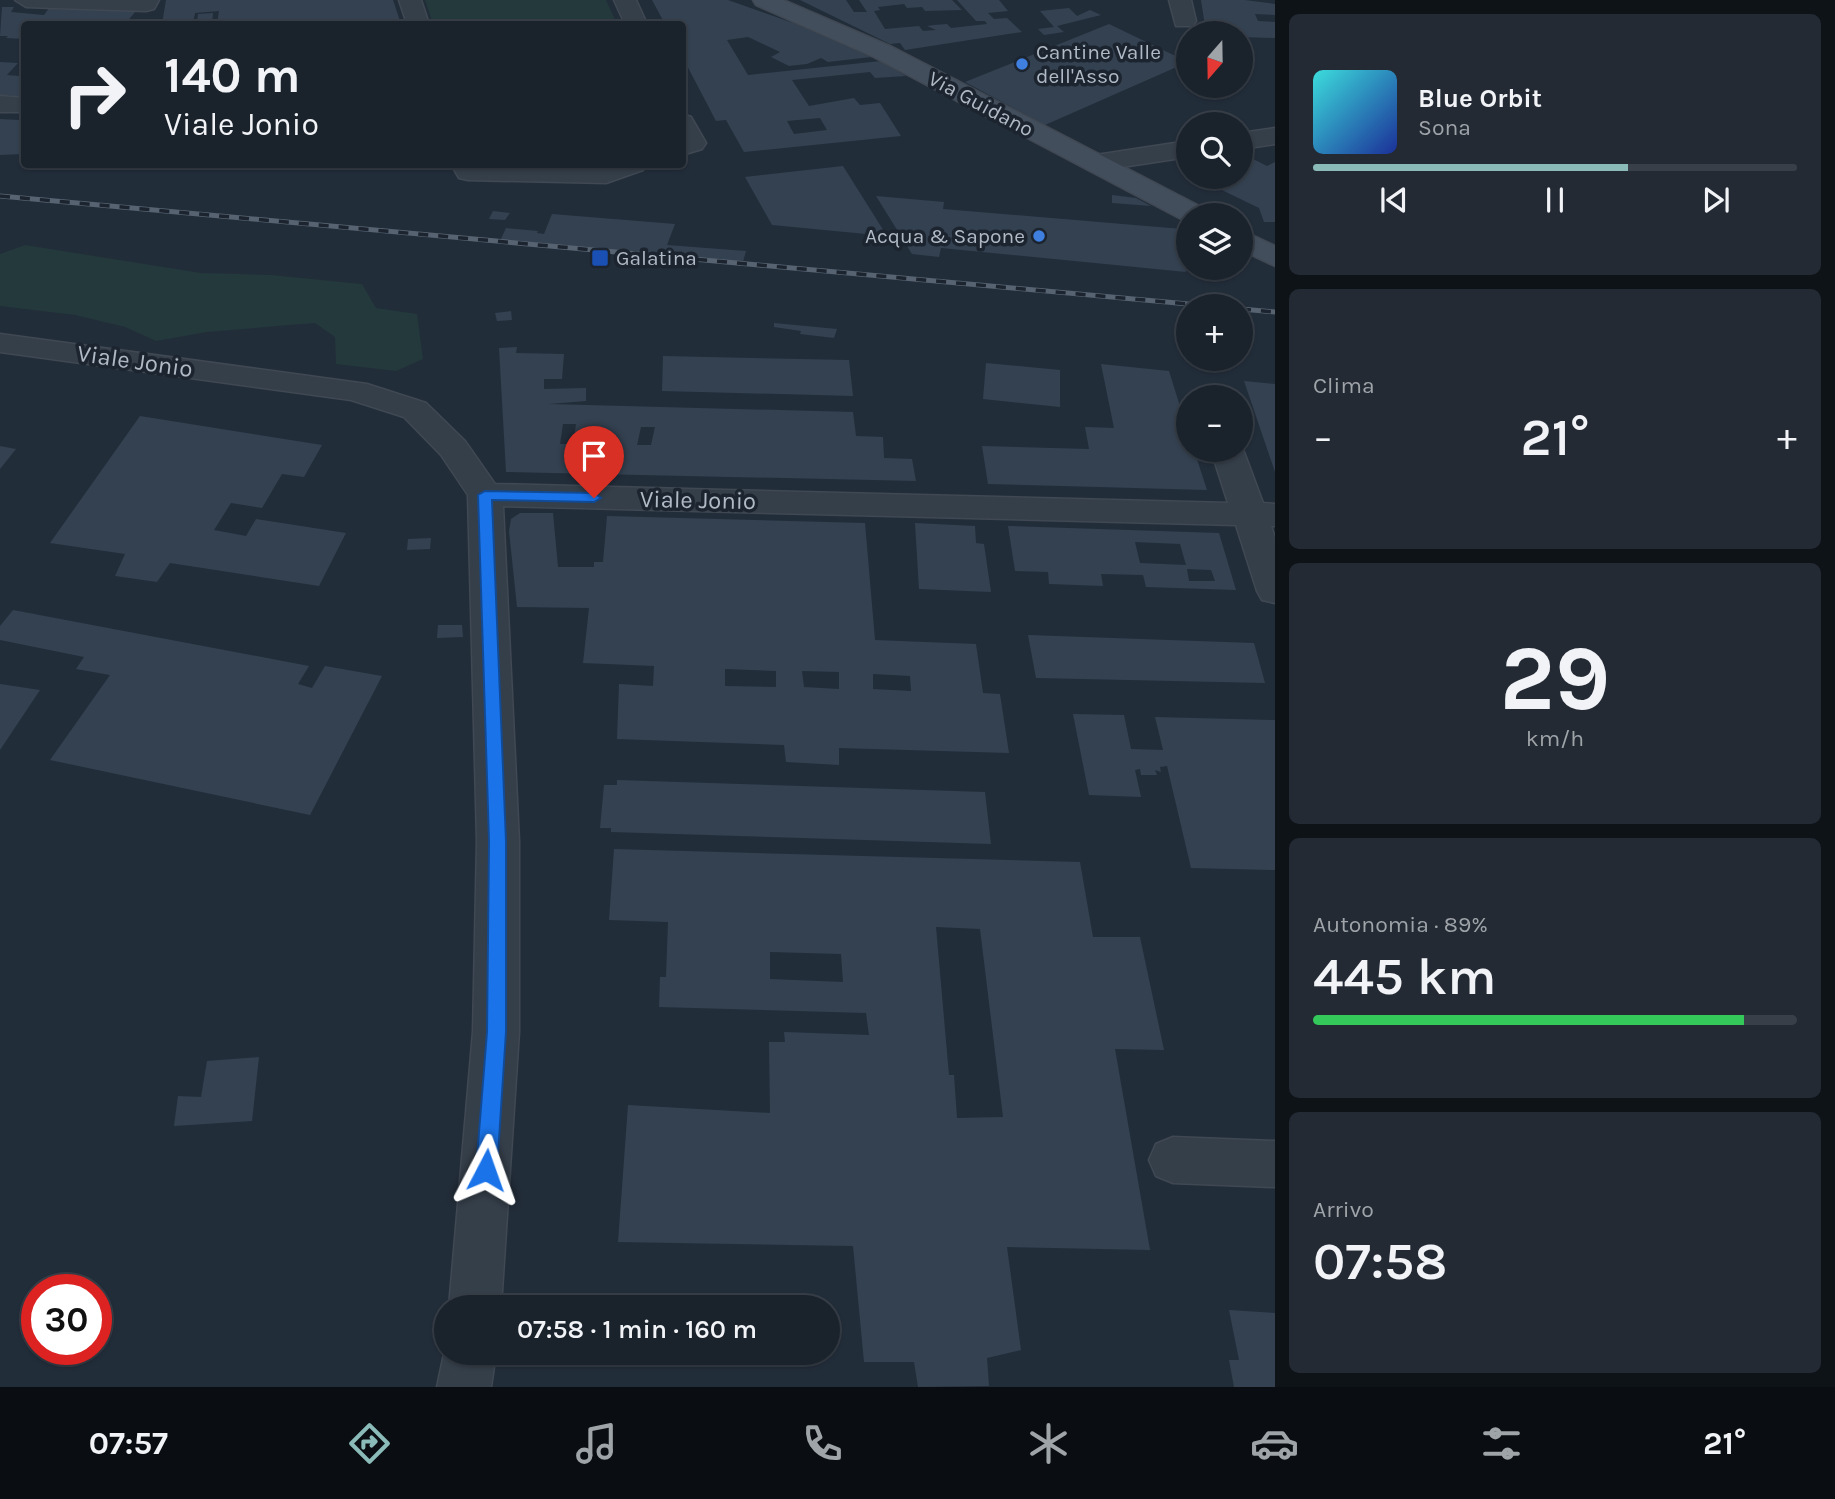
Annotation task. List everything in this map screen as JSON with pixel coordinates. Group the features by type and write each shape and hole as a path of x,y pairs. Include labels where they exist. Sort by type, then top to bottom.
{"main road":[{"name":"Via Guidano","path":"764,0 883,52 1176,205"},
{"path":"1253,245 1275,257"}],"street":[{"path":"26,0 146,4 148,0"},
{"path":"410,0 417,21"},
{"path":"625,0 635,21"},
{"path":"0,104 21,105"},
{"path":"1253,139 1275,136"},
{"path":"1096,163 1176,151"},
{"path":"466,168 606,175 624,168"},
{"name":"Viale Jonio","path":"0,343 356,391 415,410 453,448 485,495 1262,514"},
{"path":"1234,462 1262,514 1275,591"},
{"path":"476,1295 496,1019 498,841 485,495"},
{"path":"1173,1160 1275,1164"},
{"path":"464,1387 467,1365"}],"green space":[{"path":"425,0 606,0 616,21 432,21"},
{"path":"25,245 201,273 272,275 362,284 376,308 417,314 423,359 396,371 336,364 335,337 315,323 207,332 156,341 125,327 75,315 0,306 0,254"}],"building":[{"path":"166,0 393,0 400,21 217,21 219,11 195,13 194,21 162,21"},
{"path":"652,0 728,0 796,24 871,57 828,62 821,58 807,64 789,66 771,57 780,52 748,37 727,40 748,75 881,61 906,76 875,78 870,72 792,80 809,106 854,98 860,105 880,103 901,136 744,152 726,120 716,121 686,64 686,21 663,21","holes":["820,118 827,130 794,134 787,121"]},
{"path":"800,0 846,0 854,12 867,12 859,0 952,0 962,10 925,11 922,7 907,8 904,4 878,7 880,10 874,11 885,29 919,26 923,31 936,30 927,26 934,25 947,24 951,28 987,24 985,21 976,21 957,0 999,0 1008,11 988,13 994,19 1007,18 1022,32 905,50 900,43 890,44"},
{"path":"1201,0 1245,0 1275,4 1275,15 1255,14 1258,21 1275,22 1275,38 1253,37 1253,21 1204,21"},
{"path":"2,7 14,7 11,12 44,15 49,8 136,11 128,21 21,21 21,39 0,36"},
{"path":"1069,8 1077,16 1090,10 1101,15 1057,26 1064,32 1044,35 1038,29 1054,27 1040,11"},
{"path":"213,13 212,21 197,21 198,14"},
{"path":"1109,24 1176,56 1176,67 1045,125 965,82"},
{"path":"0,62 18,63 7,75 19,76 21,73 21,97 0,95"},
{"path":"21,117 21,154 0,155 0,119 19,120"},
{"path":"1253,159 1267,166 1275,162 1275,222 1264,222 1259,208 1220,189 1253,189"},
{"path":"843,166 887,236 772,225 745,177"},
{"path":"1112,195 1136,198 1151,206 1112,203"},
{"path":"876,196 944,202 943,209 1176,228 1176,271 941,248 939,257 912,254"},
{"path":"493,211 510,213 505,220 489,219"},
{"path":"552,214 675,224 667,245 746,251 743,262 500,241 506,228 544,234"},
{"path":"511,311 512,320 497,321 495,313"},
{"path":"774,323 837,329 834,338 800,334 801,331 774,327"},
{"path":"517,347 516,353 564,354 562,379 544,379 544,389 586,388 586,401 549,404 853,412 856,436 883,437 884,458 912,459 916,481 506,472 499,348","holes":["563,424 576,424 573,444 560,444","641,427 655,427 651,445 637,445"]},
{"path":"663,356 849,360 853,396 662,391"},
{"path":"986,363 1060,370 1060,407 983,399"},
{"path":"1101,364 1169,371 1176,393 1176,462 1198,462 1207,490 988,484 982,446 1089,449 1085,427 1114,428"},
{"path":"1244,381 1275,384 1275,472 1253,407 1253,385 1245,385"},
{"path":"140,416 322,445 304,477 282,474 262,508 231,503 214,530 246,536 256,519 346,533 319,586 170,563 157,582 115,576 125,554 50,543"},
{"path":"0,446 16,449 0,469"},
{"path":"520,513 553,513 558,567 594,567 594,562 603,562 607,516 865,523 875,640 976,644 983,693 1000,694 1009,753 839,748 839,765 786,762 784,745 617,739 619,684 653,686 654,666 583,663 589,608 517,607 509,531 511,519","holes":["725,669 776,671 776,687 725,686","802,671 839,672 839,689 804,687","873,674 910,676 911,691 873,689"]},
{"path":"915,523 975,526 976,543 984,544 991,592 919,589"},
{"path":"1008,526 1219,533 1236,590 1146,587 1143,575 1101,574 1103,586 1049,584 1048,572 1015,571","holes":["1135,542 1180,544 1186,565 1140,563","1187,569 1211,570 1215,581 1189,581"]},
{"path":"431,538 430,549 407,550 408,539"},
{"path":"13,610 309,666 298,684 312,688 325,666 382,676 310,815 50,760 110,675 76,669 84,657 0,640 0,626"},
{"path":"438,625 462,625 463,637 437,638"},
{"path":"1028,635 1254,643 1265,683 1036,678"},
{"path":"0,684 40,690 0,750"},
{"path":"1073,714 1124,715 1131,749 1163,750 1155,717 1275,720 1275,870 1191,868 1167,766 1160,767 1161,772 1155,770 1157,775 1141,775 1140,769 1135,770 1141,797 1089,795"},
{"path":"617,780 985,792 991,844 611,832 611,828 600,828 604,785 617,785"},
{"path":"614,849 1080,862 1093,937 1140,937 1164,1050 1115,1049 1150,1250 1007,1247 1021,1350 987,1358 989,1386 918,1387 914,1362 864,1362 853,1246 618,1242 628,1105 770,1113 769,1042 785,1042 784,1032 869,1035 866,1013 659,1007 660,977 666,977 668,922 609,920","holes":["936,927 980,929 1003,1117 957,1118 954,1075 949,1075","770,952 841,954 843,982 770,979"]},
{"path":"259,1057 252,1121 174,1126 178,1096 201,1097 207,1061"},
{"path":"1229,1310 1275,1313 1275,1387 1234,1387 1229,1360 1239,1360"}],"railway":[{"path":"0,196 1176,303"},
{"path":"1253,310 1275,312"}],"place":[{"name":"Cantine Valle dell'Asso","path":"1022,64"},
{"name":"Acqua & Sapone","path":"1039,236"},
{"name":"Galatina","path":"600,258"}],"route":[{"path":"486,1170 496,1032 498,841 485,495 594,498"}]}
